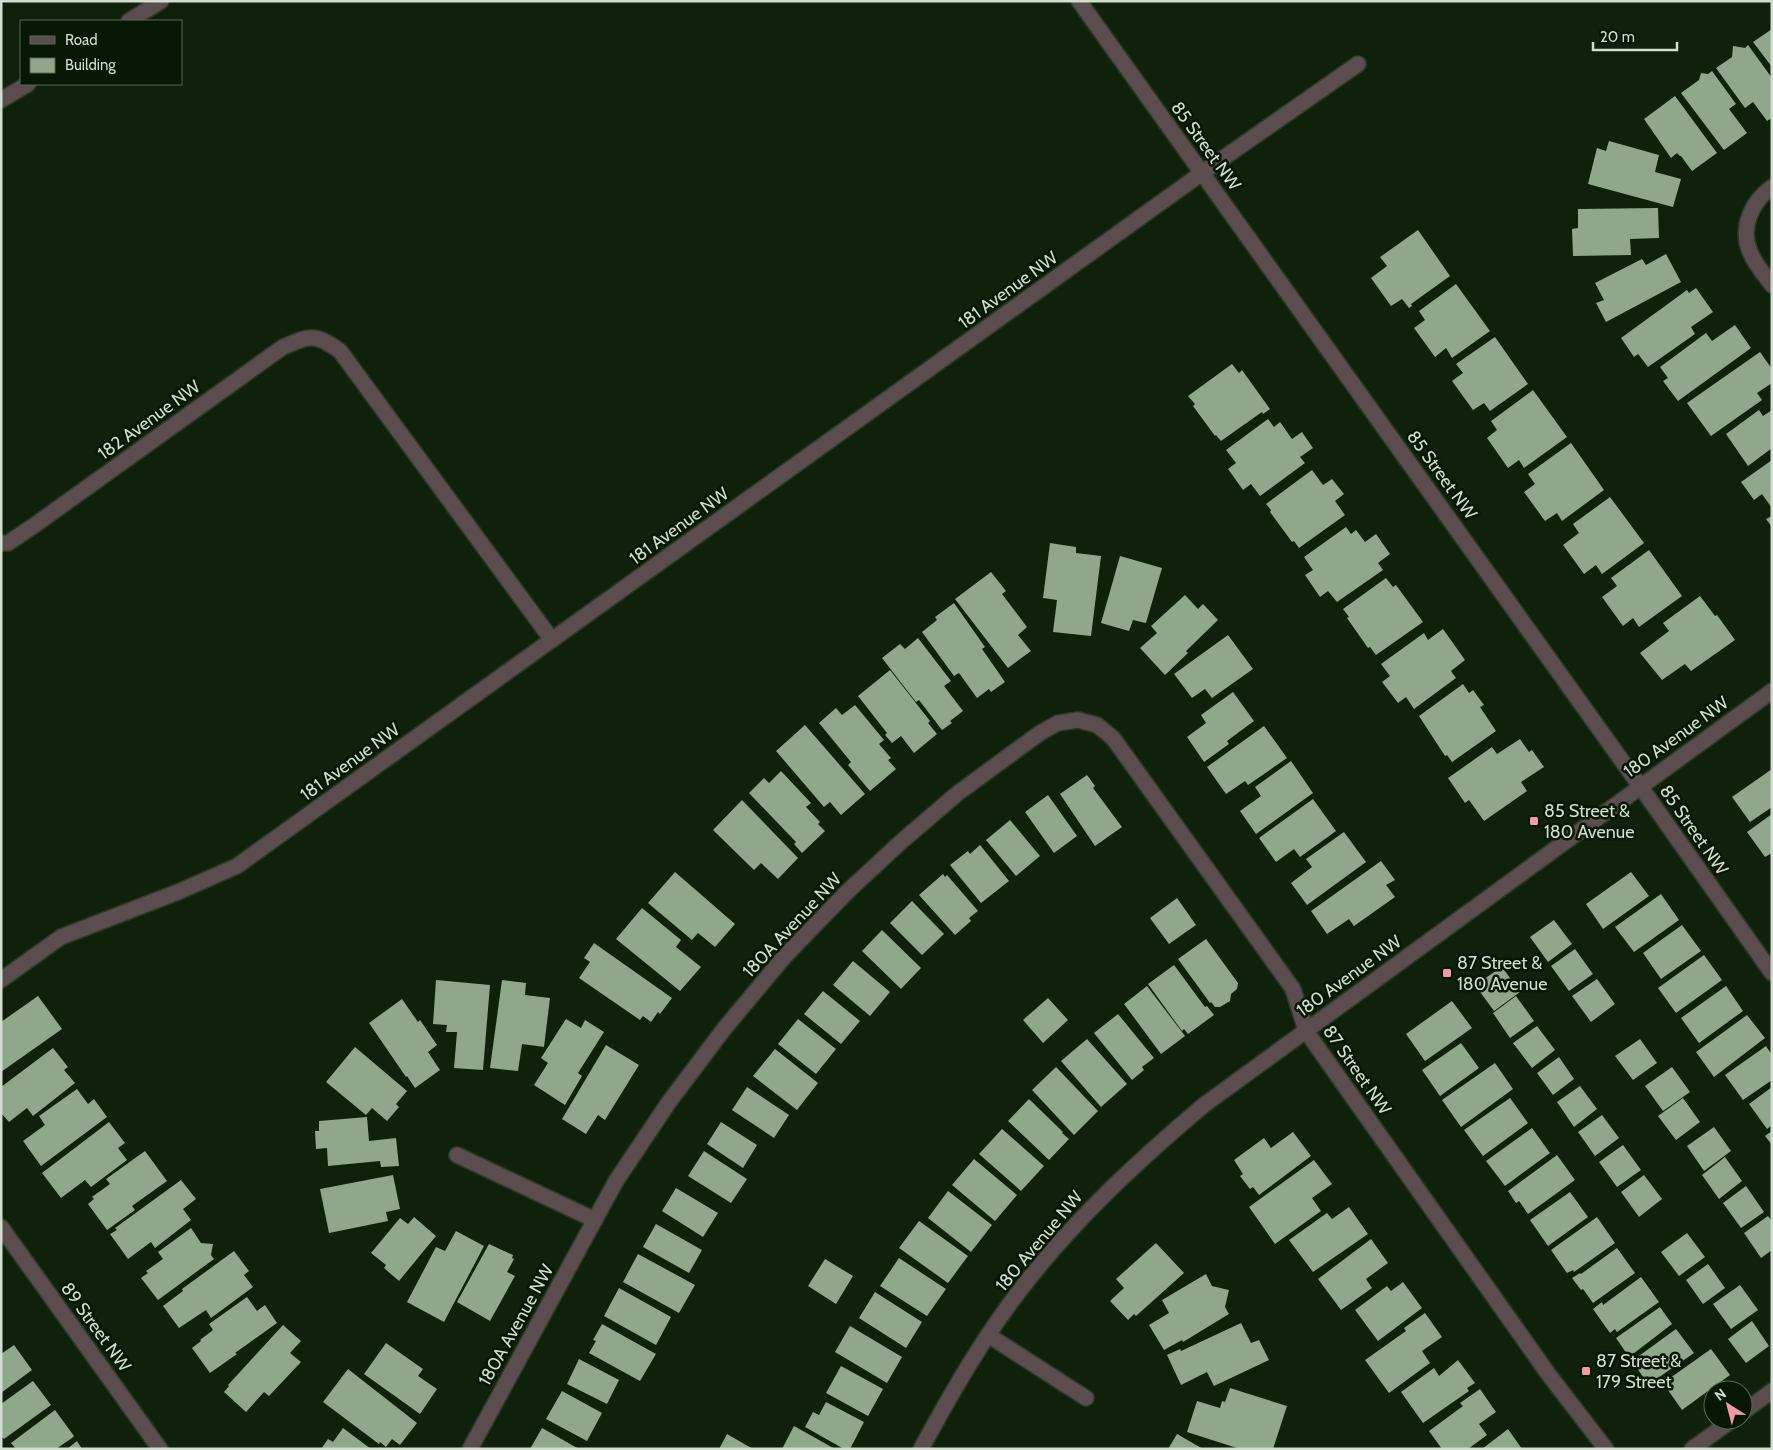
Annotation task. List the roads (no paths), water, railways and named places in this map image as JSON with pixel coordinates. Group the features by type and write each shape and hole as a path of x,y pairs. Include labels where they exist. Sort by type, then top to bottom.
{"street":[{"path":"131,20 161,1"},
{"name":"85 Street NW","path":"1078,1 1772,973"},
{"name":"181 Avenue NW","path":"1,980 61,937 178,892 237,866 1202,173 1358,64"},
{"path":"1,100 26,85"},
{"path":"1772,187 1756,202 1749,214 1746,226 1746,239 1750,252 1772,285"},
{"name":"182 Avenue NW","path":"1,544 8,543 32,527 283,347 305,338 322,339 340,351 552,640"},
{"name":"180 Avenue NW","path":"921,1449 952,1392 988,1335 1030,1278 1060,1241 1147,1153 1204,1105 1772,691"},
{"name":"87 Street NW","path":"1078,720 1097,725 1113,738 1293,989 1306,1031 1544,1367 1606,1449"},
{"name":"180A Avenue NW","path":"470,1449 616,1181 669,1102 724,1028 797,943 855,885 958,793 1058,722 1078,720"},
{"path":"457,1155 595,1220"},
{"name":"89 Street NW","path":"1,1228 160,1449"},
{"path":"988,1335 1086,1398"},
{"path":"1753,1405 1772,1391"},
{"path":"1692,1449 1718,1430"}],"place":[{"name":"85 Street & 180 Avenue","path":"1534,821"},
{"name":"87 Street & 180 Avenue","path":"1447,973"},
{"name":"87 Street & 179 Street","path":"1586,1371"}]}
